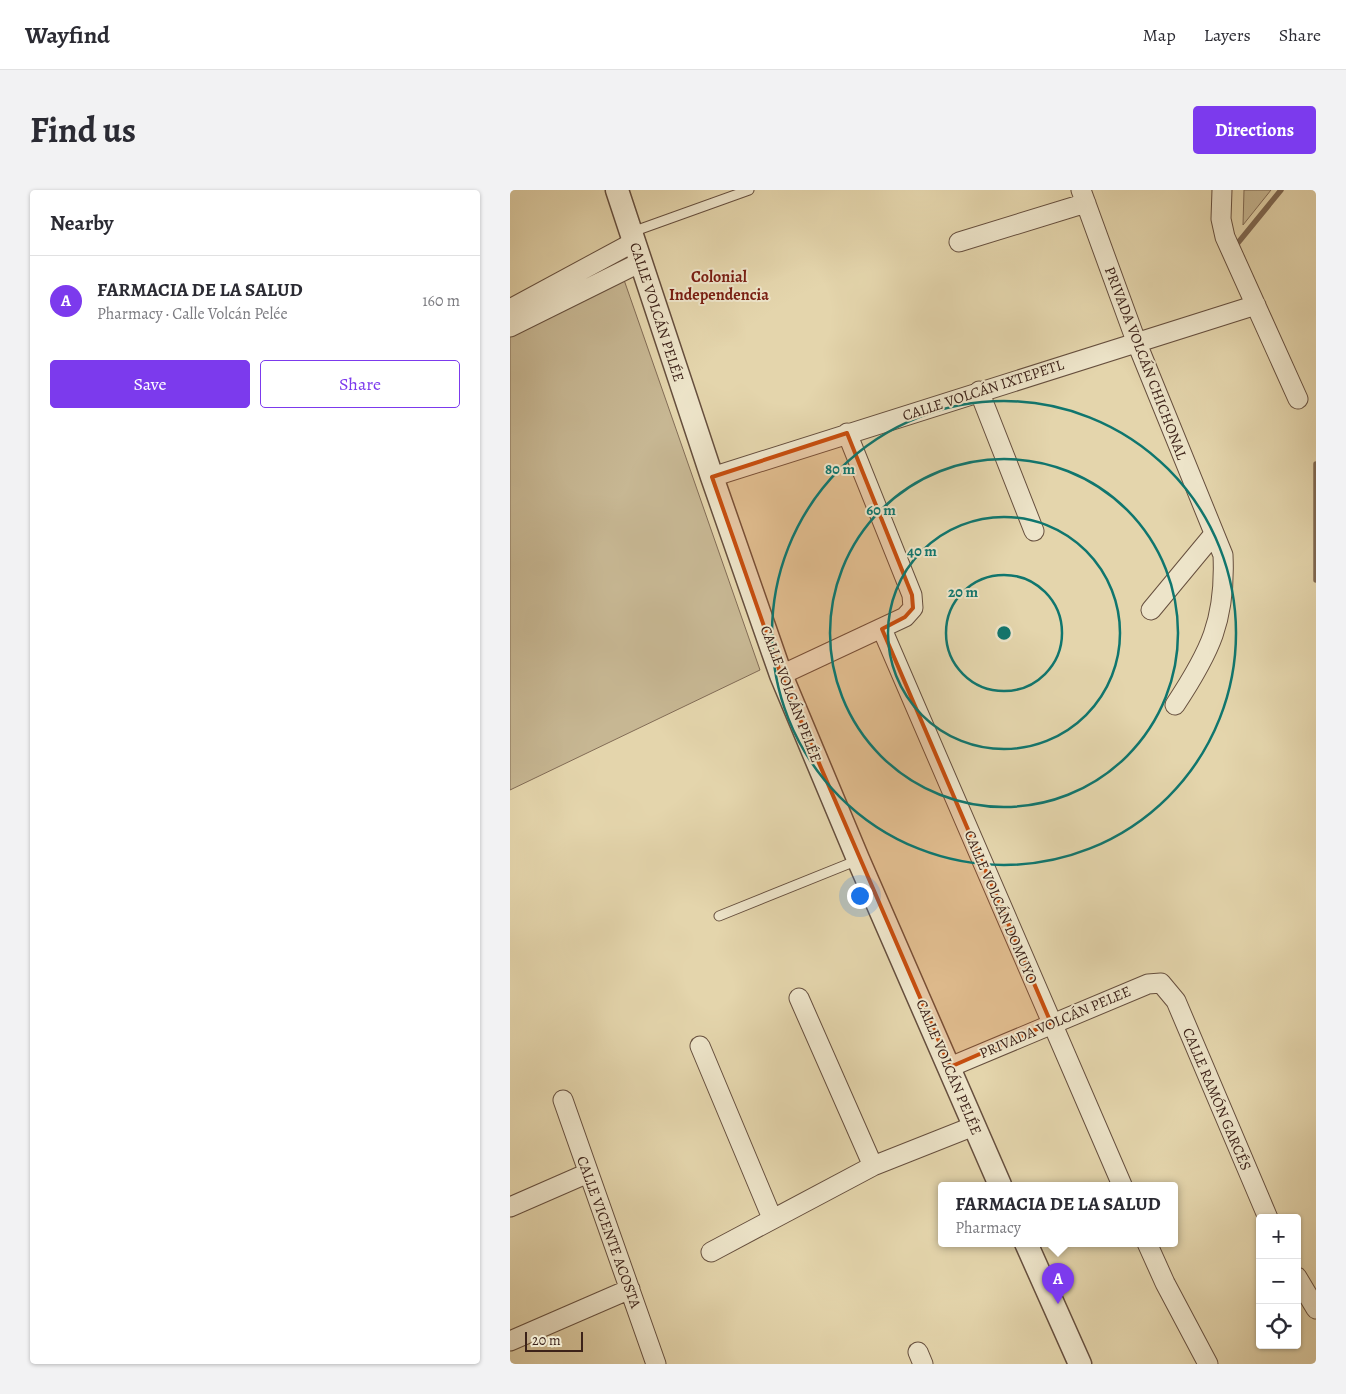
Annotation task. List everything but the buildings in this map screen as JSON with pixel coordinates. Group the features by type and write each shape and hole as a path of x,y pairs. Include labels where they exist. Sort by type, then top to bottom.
{"street":[{"name":"CALLE VOLCÁN PELÉE","path":"616,190 781,676 858,860 999,1182"},
{"path":"1222,190 1221,219 1225,237 1298,399"},
{"path":"959,242 1083,197"},
{"name":"PRIVADA VOLCÁN CHICHONAL","path":"1083,197 1136,341 1223,555 1224,577 1220,611 1209,650 1175,705"},
{"path":"514,311 635,246"},
{"name":"CALLE VOLCÁN IXTEPETL","path":"712,477 1136,341 1256,305"},
{"path":"979,391 1034,531"},
{"path":"781,676 905,618 913,608 912,595 847,433"},
{"path":"1151,610 1214,534"},
{"name":"CALLE VOLCÁN DOMUYO","path":"882,629 1121,1182"},
{"name":"PRIVADA VOLCÁN PELEE","path":"950,1067 1051,1023 1148,984 1161,984"},
{"name":"CALLE RAMÓN GARCÉS","path":"1161,984 1176,1001 1266,1214"},
{"path":"800,998 873,1166"},
{"path":"700,1046 772,1218"},
{"name":"CALLE VICENTE ACOSTA","path":"563,1100 656,1364"},
{"path":"711,1252 873,1166 974,1126"},
{"path":"510,1207 588,1173"},
{"path":"1028,1247 1080,1364"},
{"path":"1149,1247 1165,1283 1208,1364"},
{"path":"1301,1283 1316,1309"},
{"path":"510,1341 630,1289"}],"lane":[{"path":"635,246 749,190"},
{"path":"719,916 858,860"}],"highlighted area":[{"path":"847,433 912,595 913,608 905,617 882,629 1051,1023 950,1067 781,675 712,477"}],"shaded area":[{"path":"1244,190 1271,190 1243,225"},
{"path":"623,277 760,670 510,790 510,335"}],"waterway":[{"path":"1237,244 1281,190"},
{"path":"1316,464 1316,580"}],"place":[{"name":"FARMACIA DE LA SALUD","path":"1058,1304"}],"district":[{"name":"Colonial Independencia","path":"719,285"}]}
